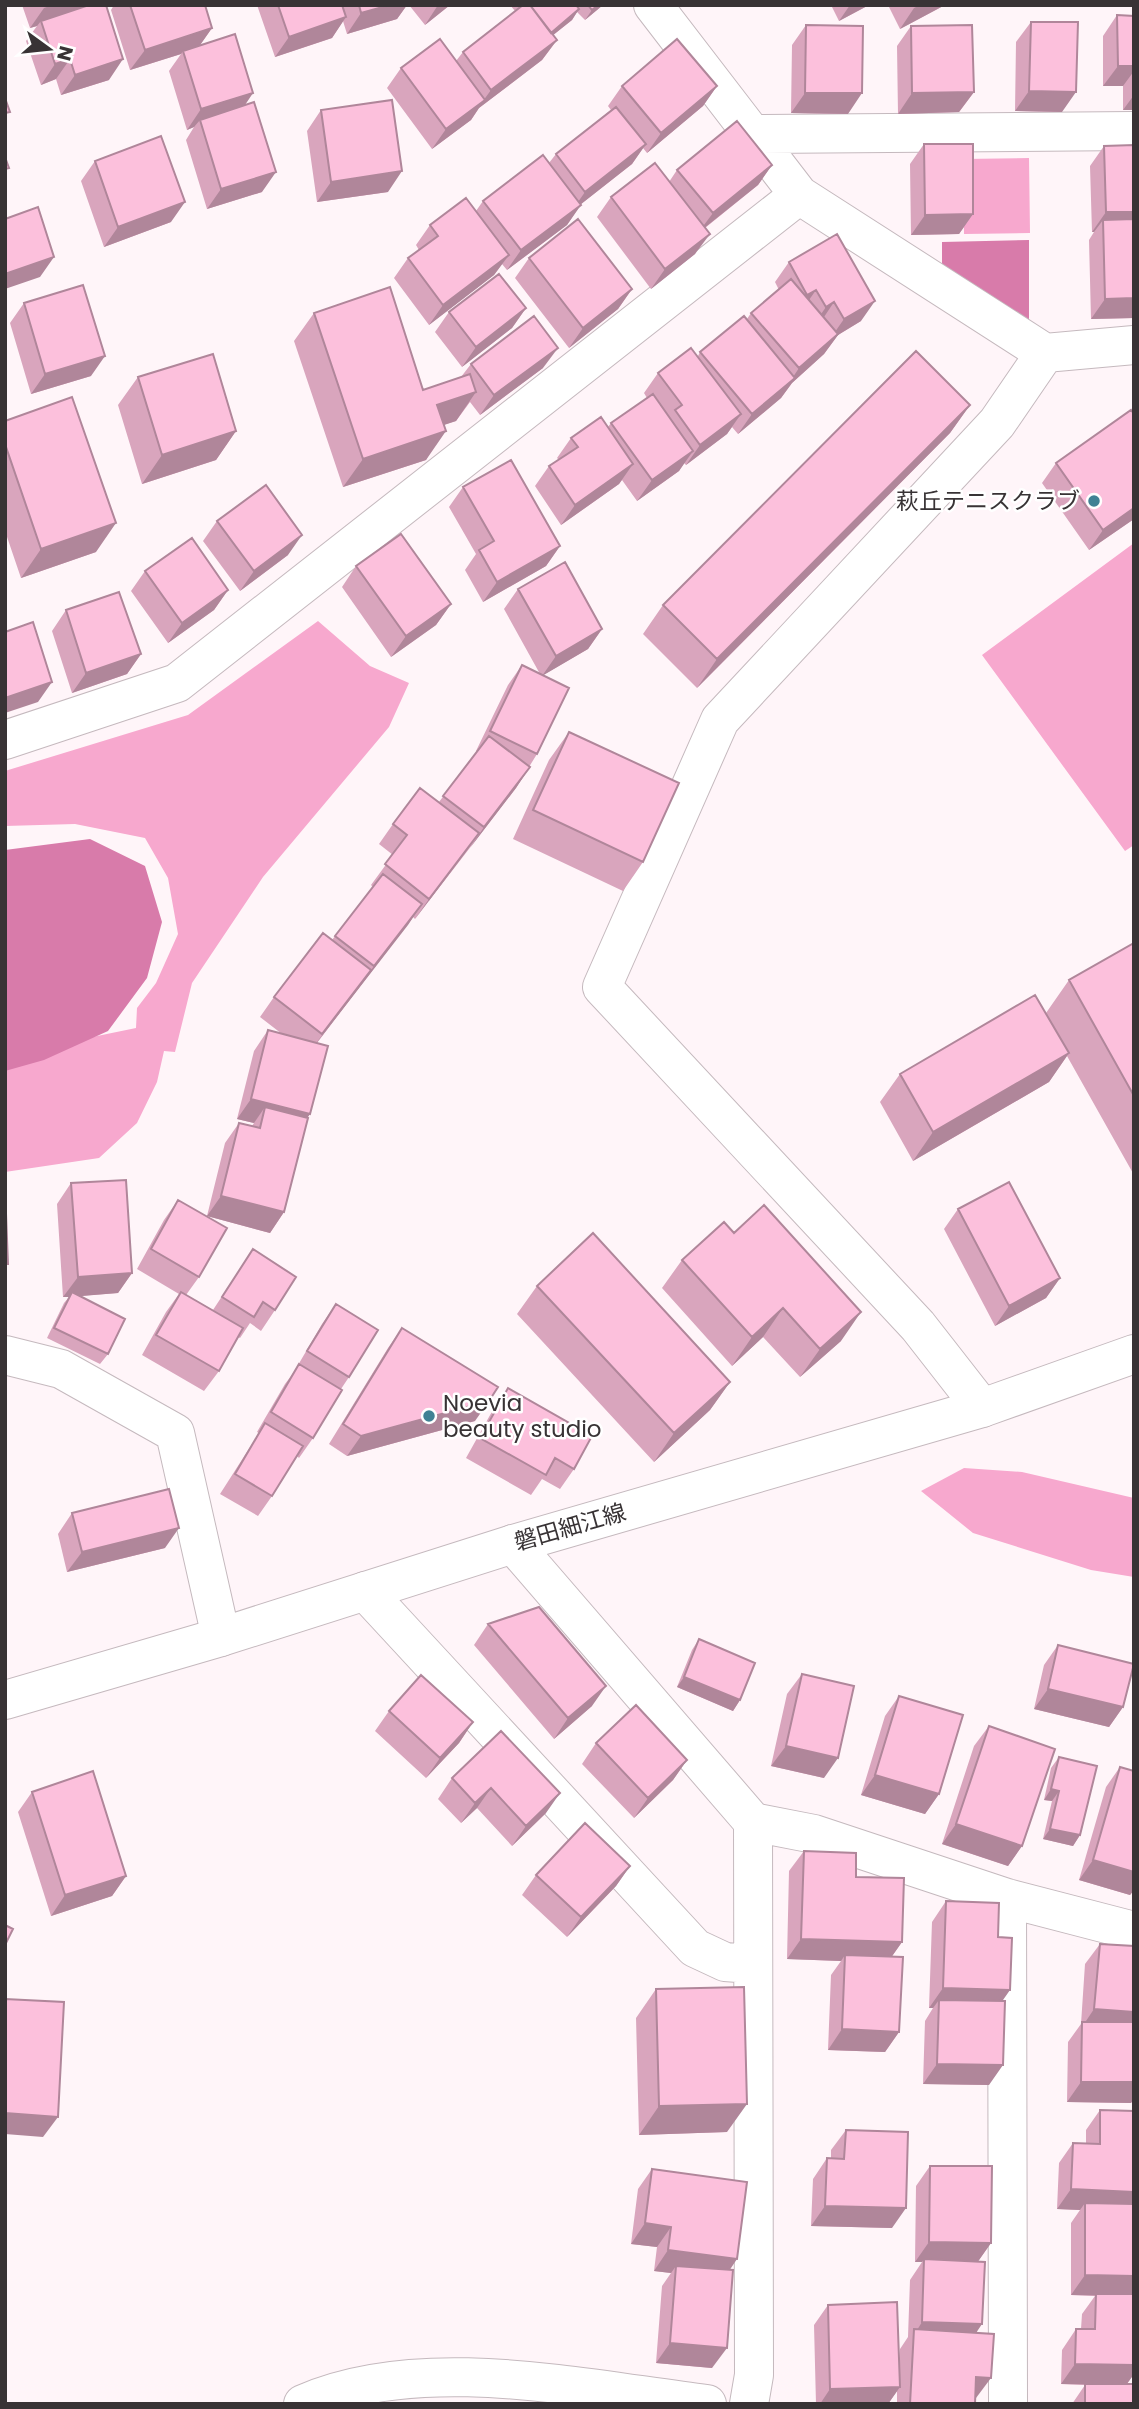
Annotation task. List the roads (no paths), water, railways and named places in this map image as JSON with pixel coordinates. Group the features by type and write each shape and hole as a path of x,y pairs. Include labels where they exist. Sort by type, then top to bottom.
{"street":[{"path":"653,5 799,195 1045,353 1134,345"},
{"path":"750,134 1134,131"},
{"path":"5,740 177,683 799,195"},
{"path":"982,1408 918,1326 602,987 720,720 997,423 1045,353"},
{"name":"磐田細江線","path":"5,1700 221,1637 513,1544 982,1408 1134,1354"},
{"path":"5,1355 61,1369 175,1433 221,1637"},
{"path":"513,1544 753,1822 814,1834 1007,1898 1134,1931"},
{"path":"365,1591 695,1948 724,1962 752,1964"},
{"path":"749,2404 754,2375 753,1822"},
{"path":"1007,1898 1008,2404"},
{"path":"303,2404 317,2398 386,2382 483,2376 707,2404"}],"place":[{"name":"萩丘テニスクラブ","path":"1094,501"},
{"name":"Noevia beauty studio","path":"429,1416"}]}
